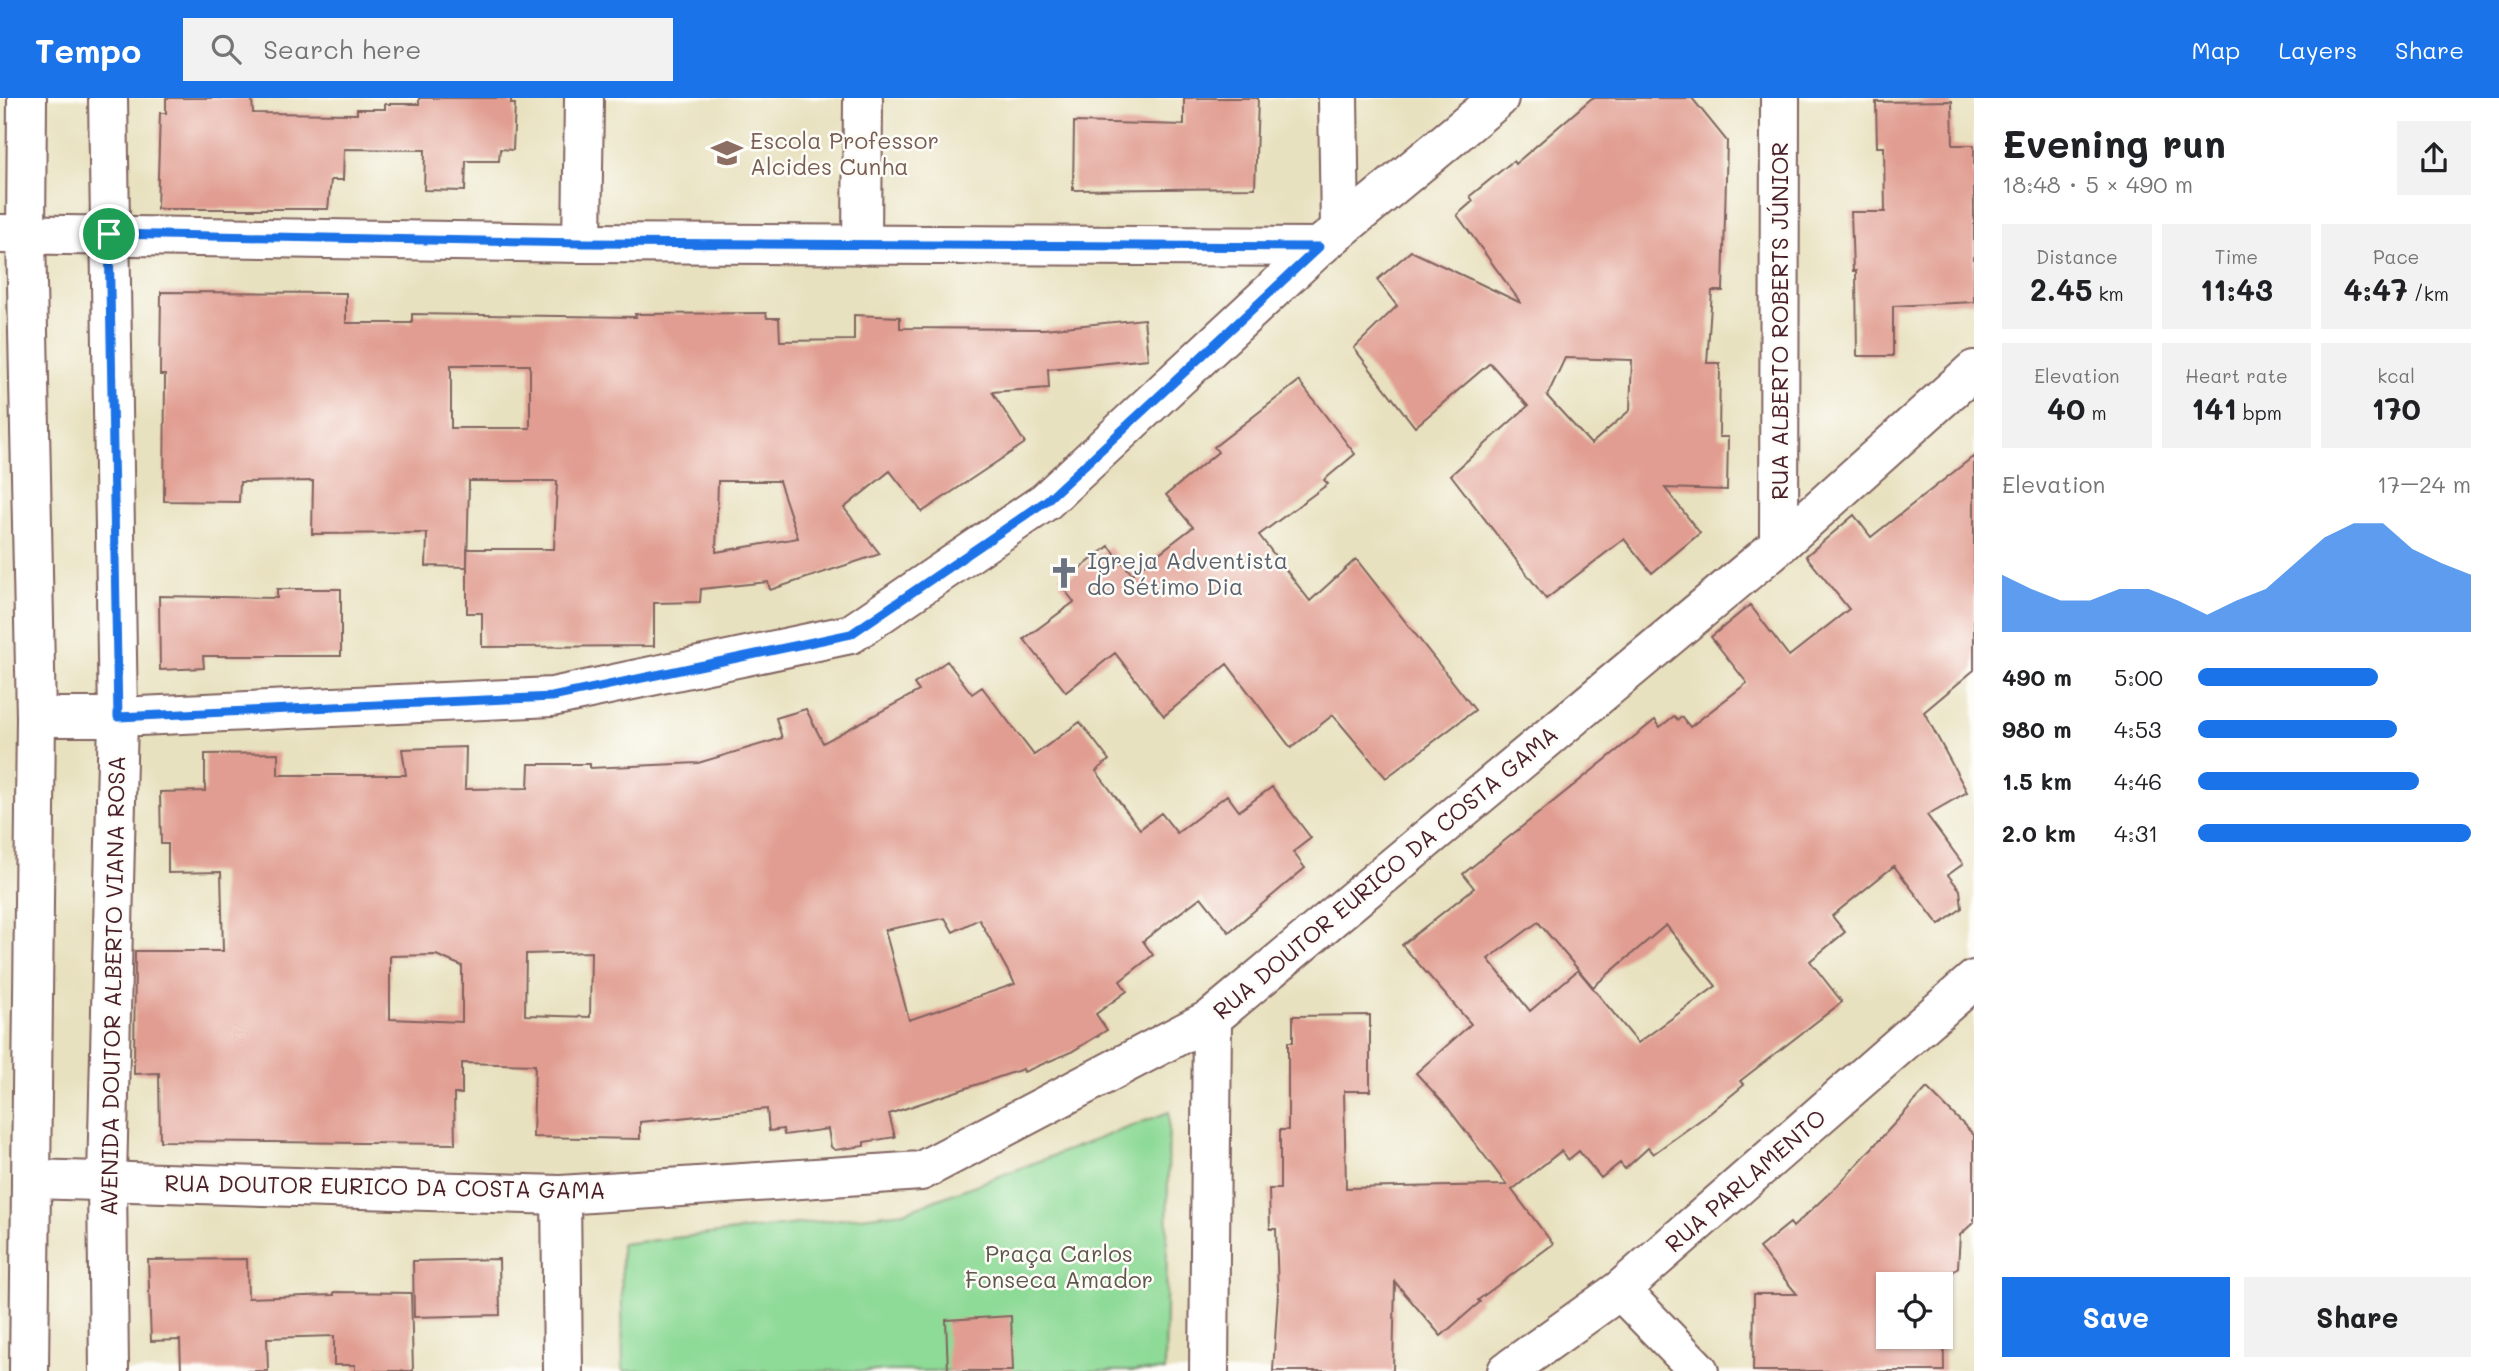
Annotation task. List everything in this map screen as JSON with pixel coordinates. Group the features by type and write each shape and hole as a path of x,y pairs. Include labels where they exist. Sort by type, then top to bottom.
{"street":[{"path":"27,98 13,234 36,717 29,1371"},
{"name":"AVENIDA DOUTOR ALBERTO VIANA ROSA","path":"108,98 118,717 107,1179 108,1371"},
{"path":"582,243 584,98"},
{"path":"862,245 863,98"},
{"path":"1329,239 1338,98"},
{"path":"36,717 118,717 552,697 851,634 1046,501 1329,239 1499,98"},
{"name":"RUA ALBERTO ROBERTS JÚNIOR","path":"1779,545 1780,98"},
{"path":"13,234 862,245 1329,239"},
{"name":"RUA DOUTOR EURICO DA COSTA GAMA","path":"31,1179 107,1179 561,1195 921,1171 1212,1018 1779,545 1974,370"},
{"name":"RUA PARLAMENTO","path":"1507,1371 1620,1290 1974,980"},
{"path":"1209,1371 1212,1018"},
{"path":"561,1195 563,1371"},
{"path":"1620,1290 1699,1371"}],"green space":[{"name":"Praça Carlos Fonseca Amador","path":"1169,1112 1165,1371 623,1371 621,1244 904,1212"}],"building":[{"path":"166,98 252,98 253,113 357,114 357,109 385,109 385,104 419,104 419,98 511,98 511,104 515,104 513,150 500,149 499,161 466,161 465,191 424,190 425,150 344,149 343,180 331,180 328,209 157,209 160,113 166,113"},
{"path":"1184,98 1258,98 1255,188 1073,190 1074,122 1184,125"},
{"path":"1592,98 1692,98 1727,141 1723,291 1712,291 1707,363 1720,363 1719,437 1728,437 1727,490 1665,488 1700,533 1652,573 1624,539 1546,599 1451,475 1528,406 1490,363 1415,427 1354,348 1397,306 1377,280 1411,251 1521,303 1457,215 1473,201 1470,196 1513,161 1515,164","holes":["1565,358 1632,360 1630,410 1591,444 1547,396"]},
{"path":"1952,101 1953,145 1974,145 1974,302 1893,306 1893,356 1857,356 1856,271 1853,271 1851,212 1885,212 1884,147 1877,147 1876,102"},
{"path":"161,292 346,293 346,323 412,323 412,314 636,317 635,314 766,313 767,318 779,318 780,341 854,340 854,315 900,317 900,328 1044,329 1144,319 1148,359 1048,369 1049,388 992,392 1025,443 922,512 890,471 844,508 880,554 770,590 768,582 701,589 700,602 654,603 654,646 482,647 482,613 467,613 467,567 426,566 427,533 312,534 313,481 240,482 239,502 164,501 165,375 160,375","holes":["451,365 530,365 530,428 451,428","469,481 557,481 554,549 467,549","718,481 779,481 798,538 716,552"]},
{"path":"1299,381 1355,454 1324,480 1328,484 1259,535 1310,601 1356,559 1475,710 1386,778 1333,715 1291,748 1227,664 1164,716 1115,653 1066,692 1024,639 1074,602 1060,584 1109,546 1132,574 1193,527 1166,495 1218,452 1214,447"},
{"path":"1974,456 1974,670 1924,712 1967,792 1927,815 1963,864 1948,875 1960,890 1962,908 1939,925 1894,866 1832,916 1845,932 1810,961 1842,1002 1740,1081 1744,1085 1710,1113 1653,1154 1648,1148 1625,1169 1620,1163 1601,1178 1579,1151 1568,1160 1561,1151 1512,1190 1553,1244 1478,1300 1480,1302 1441,1336 1395,1282 1393,1371 1273,1371 1278,1293 1276,1229 1270,1229 1269,1189 1280,1189 1280,1130 1288,1130 1288,1042 1293,1042 1293,1016 1370,1015 1370,1091 1344,1091 1346,1188 1507,1185 1447,1107 1416,1073 1471,1024 1402,945 1474,888 1463,874 1655,720 1660,727 1674,716 1678,720 1682,717 1690,727 1747,683 1711,637 1750,605 1789,656 1849,609 1806,556 1854,515 1871,537","holes":["1538,922 1593,987 1666,925 1716,986 1638,1043 1578,970 1530,1011 1488,959"]},
{"path":"277,589 341,589 341,656 203,656 204,668 160,670 159,596 277,598"},
{"path":"947,661 972,694 982,687 1034,755 1080,722 1109,760 1096,771 1140,829 1161,813 1177,833 1227,795 1239,811 1272,787 1311,838 1293,852 1305,868 1229,932 1201,897 1143,941 1153,955 1120,981 1127,991 1096,1014 1107,1030 1071,1052 1024,1072 1023,1069 889,1114 895,1137 864,1142 864,1146 835,1150 831,1147 828,1129 784,1135 783,1129 769,1131 767,1109 640,1122 640,1139 533,1137 535,1065 462,1063 462,1094 454,1094 455,1144 160,1141 159,1073 134,1074 135,951 223,951 221,872 168,873 168,844 161,844 160,792 205,791 205,754 278,753 278,775 406,775 402,749 466,747 465,789 528,788 529,764 590,764 590,768 698,763 782,738 776,718 806,709 823,743 919,691 914,684","holes":["945,918 953,932 979,919 1015,984 909,1020 885,930","591,952 590,1017 525,1015 526,954","436,955 462,966 462,1022 390,1019 390,956"]},
{"path":"1927,1088 1974,1135 1974,1222 1960,1235 1958,1267 1953,1272 1876,1272 1876,1349 1944,1349 1944,1371 1753,1371 1754,1294 1797,1294 1759,1248 1790,1223 1793,1227 1838,1185"},
{"path":"247,1259 248,1298 334,1295 334,1292 411,1293 413,1371 355,1371 355,1365 334,1365 334,1336 267,1338 268,1371 181,1371 180,1340 151,1341 148,1260"},
{"path":"499,1259 500,1315 414,1317 413,1261"},
{"path":"1011,1316 1013,1371 948,1371 946,1320"}],"place":[{"name":"Escola Professor Alcides Cunha","path":"727,153"},
{"name":"Igreja Adventista do Sétimo Dia","path":"1064,573"}],"route":[{"path":"109,234 582,243 1319,247 1046,501 851,634 552,697 118,717 109,234"}]}
